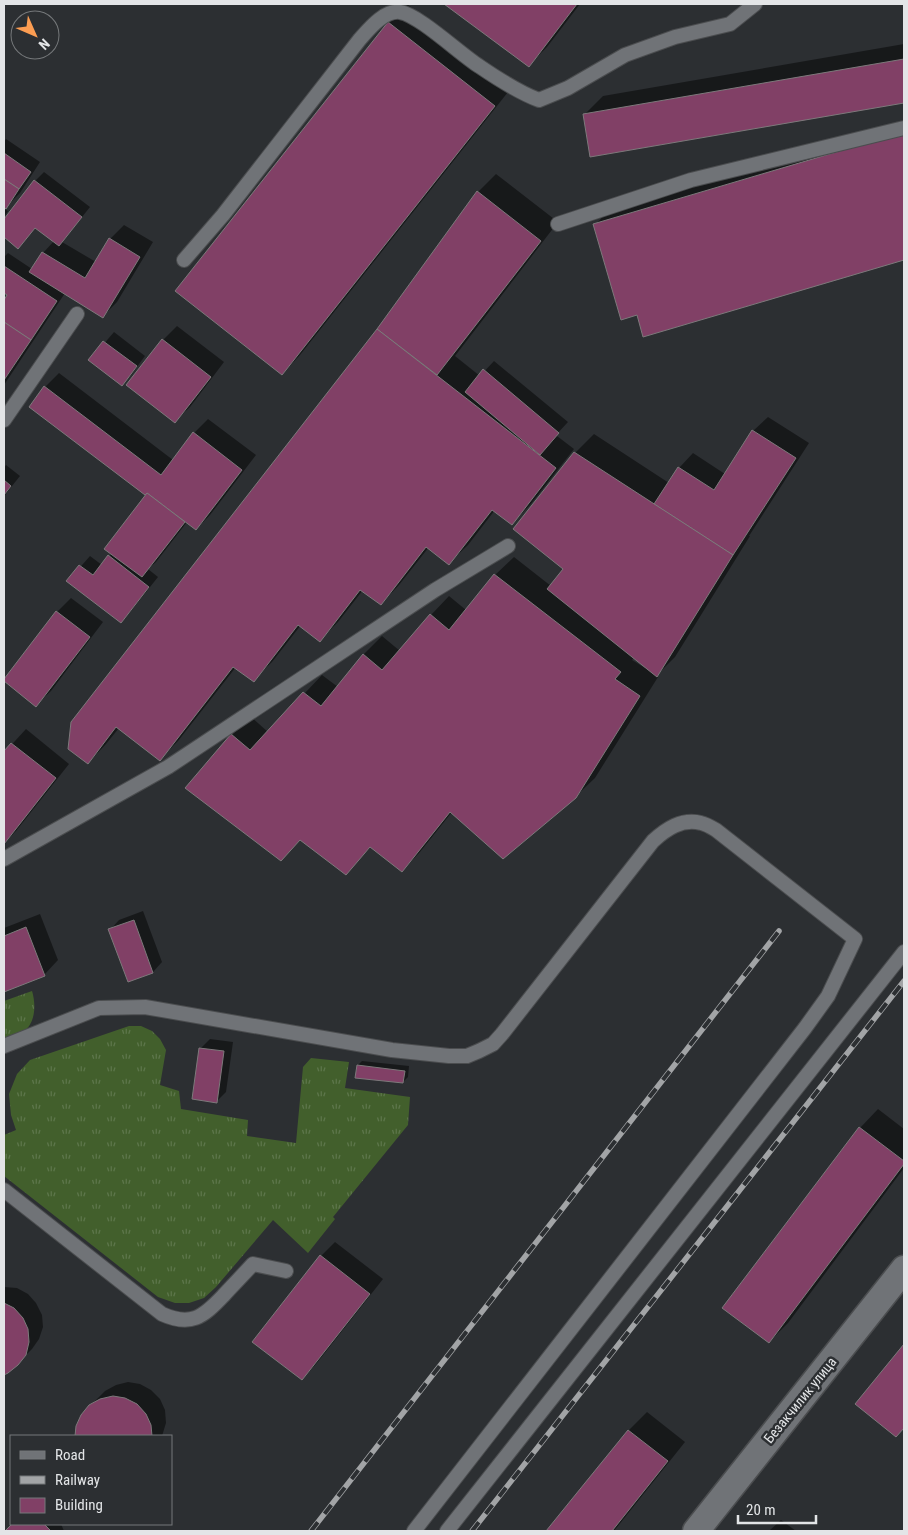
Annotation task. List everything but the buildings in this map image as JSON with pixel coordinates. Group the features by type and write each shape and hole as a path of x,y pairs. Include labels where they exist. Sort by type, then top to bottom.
{"street":[{"name":"Безакчилик улица","path":"696,1531 904,1269"}],"lane":[{"path":"184,260 229,208 360,39 385,16 398,12 413,16 479,66 523,94 539,100 568,88 625,55 675,37 730,24 755,4"},
{"path":"558,224 691,180 904,128"},
{"path":"4,420 77,314"},
{"path":"4,860 168,767 435,590 508,546"},
{"path":"4,1046 99,1008 145,1007 392,1050 467,1056 493,1044 653,841 666,829 682,823 700,822 716,830 856,939 828,996 414,1531"},
{"path":"447,1531 904,952"},
{"path":"4,1190 162,1314 174,1320 187,1320 199,1317 209,1311 253,1264 286,1271"}],"green space":[{"path":"32,991 34,1013 30,1024 21,1033 4,1040 4,1001"},
{"path":"129,1026 141,1026 152,1031 160,1039 166,1050 160,1085 179,1091 181,1109 248,1120 247,1136 296,1143 303,1067 311,1058 349,1062 345,1088 410,1097 408,1125 333,1217 335,1219 308,1253 273,1220 216,1287 204,1298 189,1303 175,1303 158,1297 4,1176 4,1135 16,1130 11,1115 9,1094 17,1074 30,1060"}],"railway":[{"path":"311,1531 779,931"},
{"path":"472,1531 904,981"}]}
